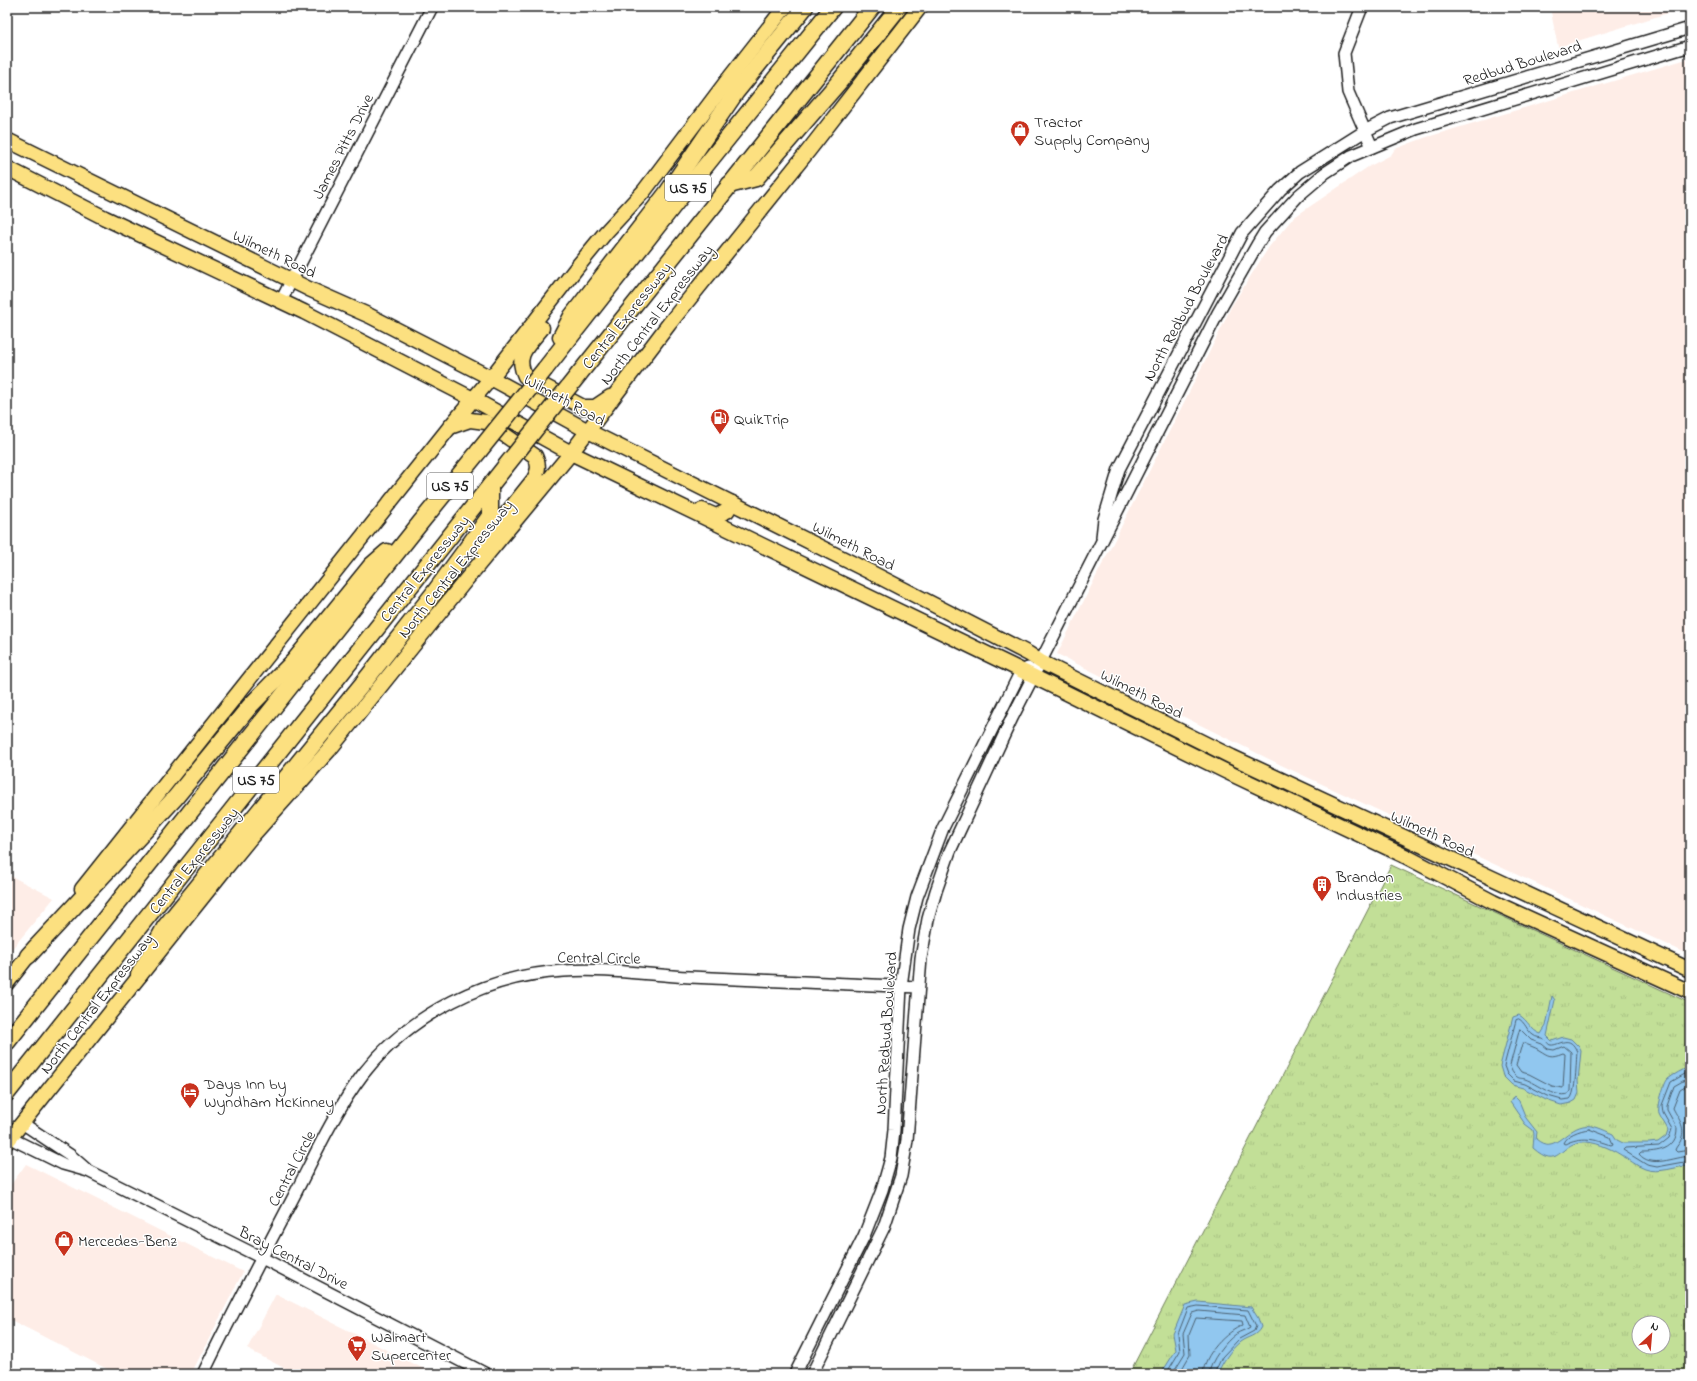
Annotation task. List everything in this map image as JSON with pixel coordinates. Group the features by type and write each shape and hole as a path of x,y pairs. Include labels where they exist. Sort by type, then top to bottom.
{"highway":[{"path":"545,369 572,316 667,193 736,92 805,7"},
{"name":"Central Expressway","path":"7,1042 833,7"},
{"name":"Central Expressway","path":"7,1092 872,7"},
{"path":"729,186 756,178 839,82 899,7"},
{"path":"139,976 165,927 364,682 434,593 490,516 490,486"},
{"path":"28,956 175,798 250,706 294,661 372,566 421,522"}],"main road":[{"path":"7,983 449,428 492,378 578,266 606,232 644,191 785,7"},
{"name":"North Central Expressway","path":"9,1140 252,836 340,737 465,581 571,453 614,395 809,150 920,7"},
{"name":"Wilmeth Road","path":"7,140 292,280 361,311 492,378 588,431 870,572 1029,654 1041,662 1232,757 1690,970"},
{"name":"Wilmeth Road","path":"7,168 105,218 281,301 473,399 571,453 1225,771 1370,839 1493,902 1690,992"},
{"path":"578,266 557,307 521,356 521,368 525,376 583,407 596,407 614,395"},
{"path":"449,428 470,420 486,422 535,456 538,463 538,470 534,479 495,528 465,581"},
{"path":"626,479 654,487 706,513 716,516 727,511 732,503"},
{"path":"859,592 870,572"},
{"path":"1370,839 1377,825"}],"street":[{"name":"James Pitts Drive","path":"281,301 432,7"},
{"path":"1362,7 1344,53 1348,92 1372,147"},
{"name":"Redbud Boulevard","path":"1365,132 1382,121 1403,113 1470,95 1690,28"},
{"name":"Redbud Boulevard","path":"1372,147 1416,129 1690,46"},
{"name":"North Redbud Boulevard","path":"1100,546 1104,519 1120,469 1242,233 1280,190 1300,172 1365,132"},
{"name":"North Redbud Boulevard","path":"812,1374 882,1233 898,1186 908,1140 921,958 928,919 946,861 1009,725 1218,313 1256,245 1291,203 1315,181 1351,156 1372,147"},
{"path":"1021,671 1041,662"},
{"name":"North Redbud Boulevard","path":"795,1374 864,1236 885,1182 891,1158 894,1130 901,986 909,929 917,897 935,845 1021,671"},
{"name":"Central Circle","path":"203,1374 340,1108 363,1074 384,1051 407,1030 458,999 513,978 570,970 918,987"},
{"name":"Bray Central Drive","path":"22,1123 70,1155 88,1171"},
{"name":"Bray Central Drive","path":"9,1140 63,1164 88,1171 262,1258 486,1374"},
{"path":"885,1182 898,1186"},
{"path":"806,1352 820,1359"}],"shaded area":[{"path":"1550,7 1688,7 1558,47"},
{"path":"1690,58 1690,955 1281,765 1057,654 1231,307 1269,247 1293,218 1368,167 1391,155 1395,149 1424,138"},
{"path":"7,874 54,898 7,955"},
{"path":"26,1164 243,1272 191,1374 117,1374 7,1318 7,1190"},
{"path":"276,1294 434,1374 284,1374 286,1369 247,1349"}],"green space":[{"path":"1391,865 1690,1003 1690,1374 1129,1374"}],"water":[{"path":"1552,996 1555,1000 1547,1036 1552,1041 1563,1037 1571,1039 1581,1051 1578,1081 1579,1093 1576,1100 1571,1103 1561,1105 1546,1100 1523,1088 1512,1085 1503,1076 1500,1066 1513,1017 1519,1015 1538,1033 1541,1034 1546,1026"},
{"path":"1690,1066 1690,1165 1656,1171 1645,1169 1617,1152 1586,1142 1574,1144 1554,1157 1548,1157 1533,1148 1533,1130 1525,1124 1510,1102 1514,1096 1519,1101 1526,1118 1537,1132 1536,1139 1542,1143 1554,1143 1576,1128 1583,1126 1598,1128 1613,1134 1617,1140 1623,1143 1658,1142 1666,1136 1668,1130 1659,1114 1660,1101 1666,1081 1670,1077"},
{"path":"1198,1302 1251,1307 1258,1318 1261,1327 1257,1333 1240,1342 1233,1349 1217,1374 1161,1374 1176,1350 1173,1334 1185,1305"}],"place":[{"name":"Tractor Supply Company","path":"1020,147"},
{"name":"QuikTrip","path":"720,435"},
{"name":"Brandon Industries","path":"1322,902"},
{"name":"Days Inn by Wyndham McKinney","path":"190,1109"},
{"name":"Mercedes-Benz","path":"64,1257"},
{"name":"Walmart Supercenter","path":"357,1362"}]}
